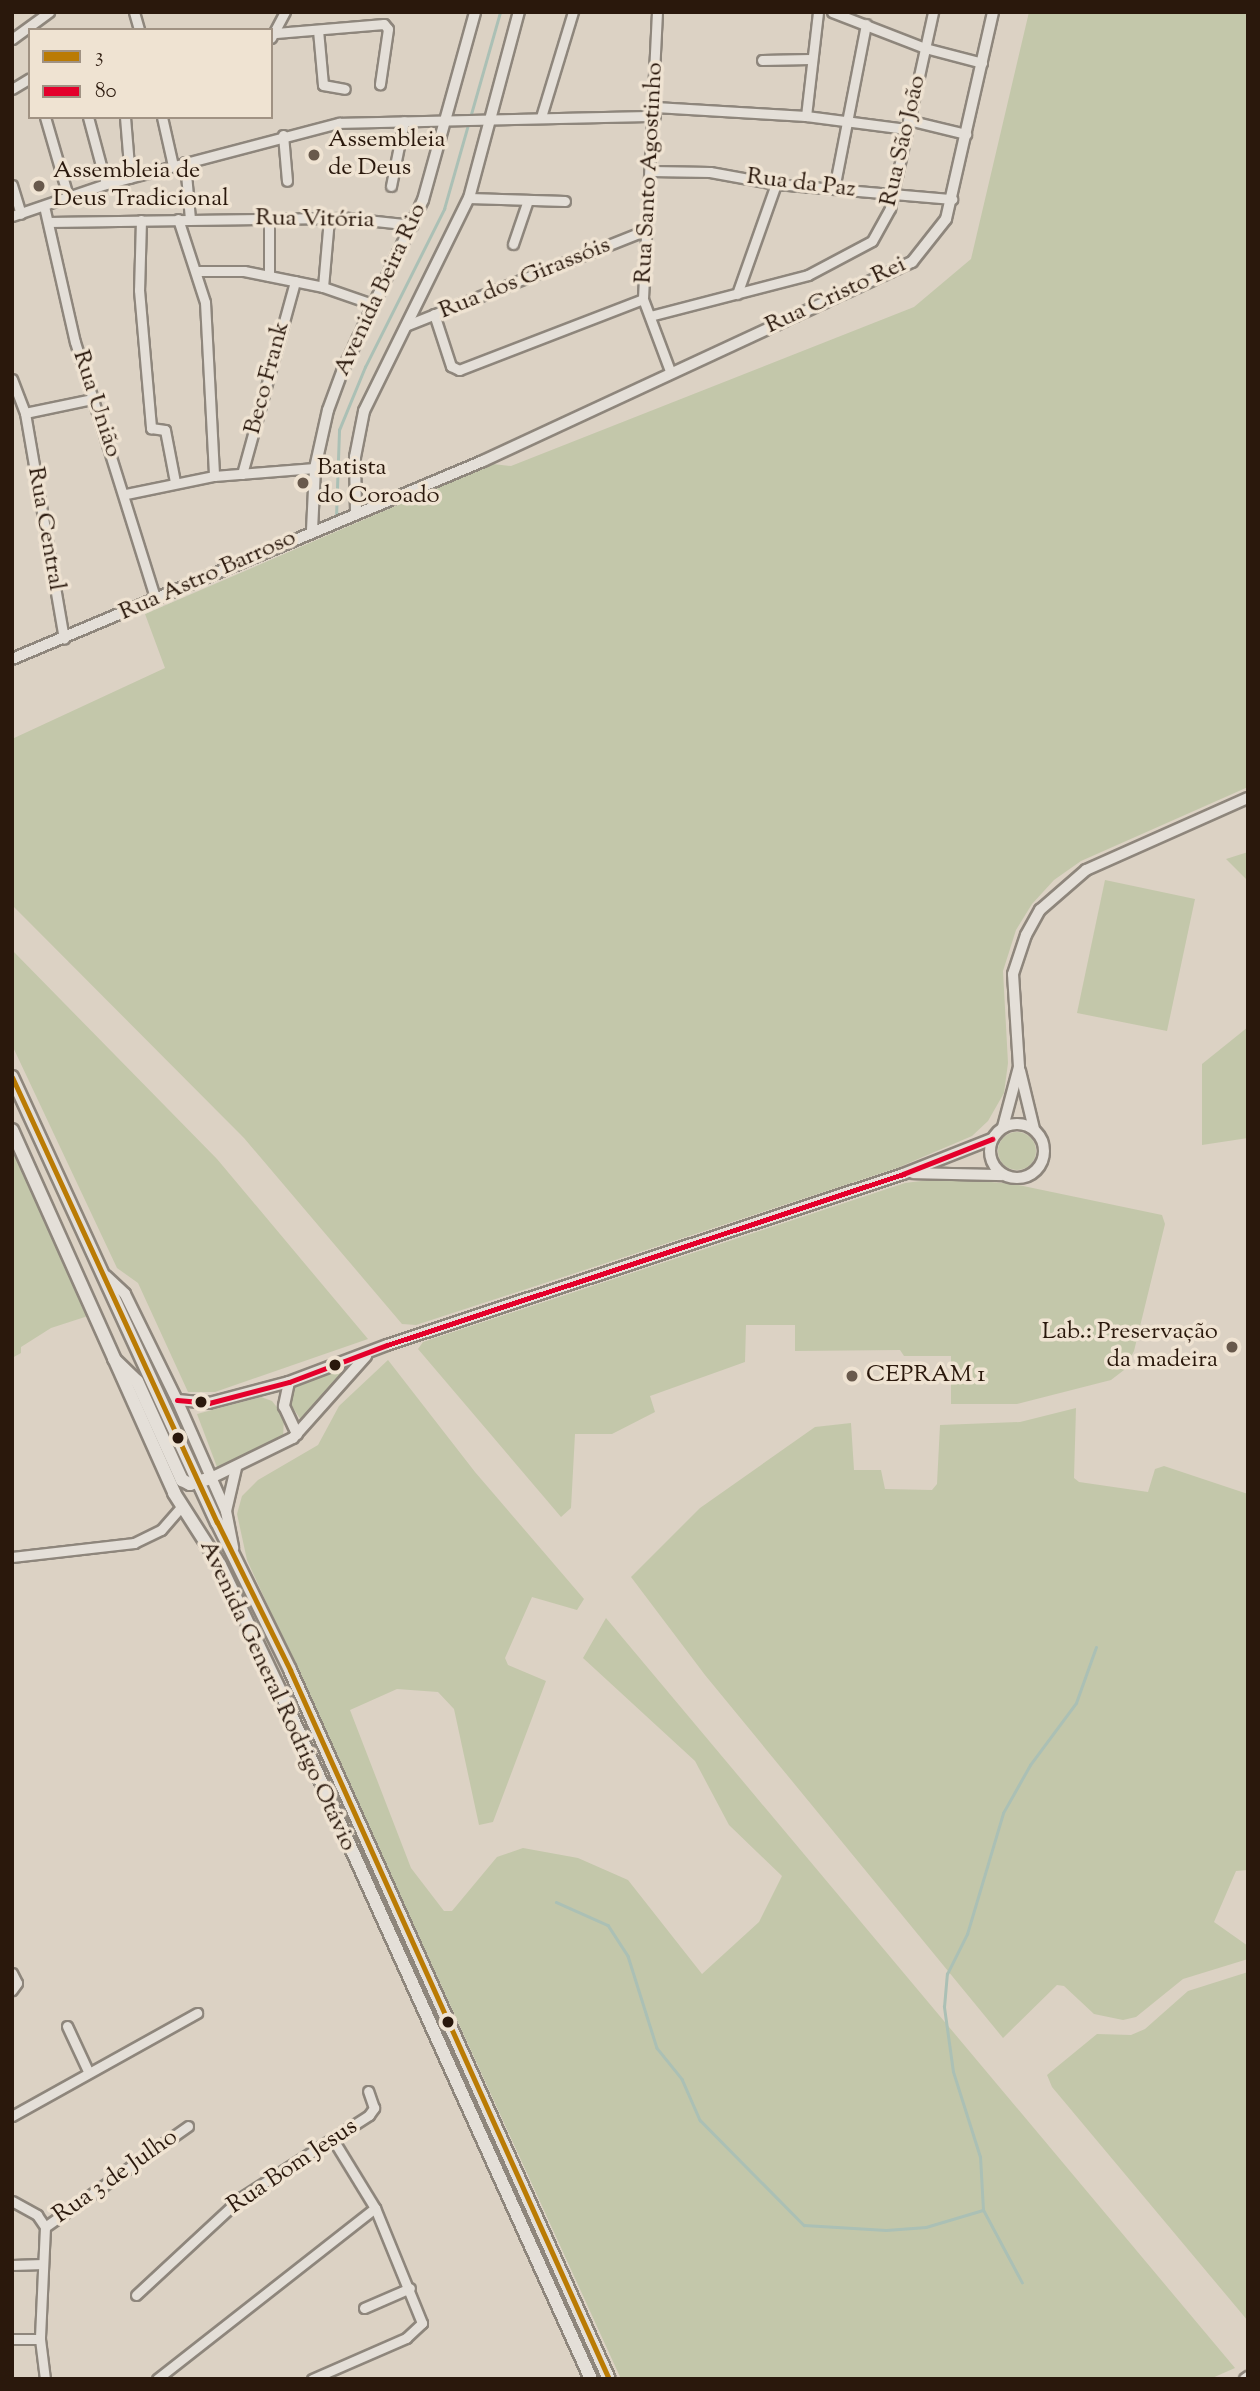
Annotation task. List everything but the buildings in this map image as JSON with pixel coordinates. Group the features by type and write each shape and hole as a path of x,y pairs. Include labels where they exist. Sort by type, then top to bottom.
{"main road":[{"name":"Avenida General Rodrigo Otávio","path":"12,1077 100,1270 205,1480 235,1561 389,1886 609,2379"},
{"name":"Avenida General Rodrigo Otávio","path":"12,1130 181,1507 220,1565 591,2379"},
{"path":"114,1359 137,1381 182,1480 205,1480"}],"street":[{"path":"274,35 285,12"},
{"name":"Avenida Beira Rio","path":"312,530 315,468 342,372 372,304 413,225 447,121 475,12"},
{"name":"Avenida Beira Rio","path":"356,511 355,457 364,411 469,198 519,12"},
{"path":"541,117 573,12"},
{"name":"Rua Santo Agostinho","path":"657,12 655,112 645,231 643,299 670,371"},
{"path":"806,116 810,59 818,12"},
{"path":"832,12 925,48 982,64"},
{"name":"Rua São João","path":"650,316 808,275 853,254 883,227 894,192 933,12"},
{"name":"Rua Cristo Rei","path":"670,371 892,275 936,237 952,199 993,12"},
{"path":"12,39 47,13"},
{"path":"274,35 378,21 388,29 380,84"},
{"path":"834,189 845,120 866,24"},
{"path":"318,30 324,88 345,89"},
{"path":"762,60 810,59"},
{"path":"12,89 28,79"},
{"path":"12,185 16,215 106,184 283,135 339,123 655,112 806,116 907,124 966,134"},
{"path":"46,119 68,196"},
{"path":"89,119 106,184"},
{"path":"125,119 130,178"},
{"path":"162,119 173,166"},
{"path":"391,186 404,121"},
{"path":"283,135 287,181"},
{"path":"185,162 190,219"},
{"name":"Rua da Paz","path":"651,171 710,172 776,184 952,199"},
{"path":"737,294 776,184"},
{"path":"469,198 565,201"},
{"path":"513,244 528,200"},
{"name":"Rua União","path":"44,206 92,399 126,494 156,600"},
{"path":"323,287 329,218"},
{"name":"Rua Vitória","path":"48,222 329,218 413,225"},
{"path":"178,219 196,271 206,314 214,476"},
{"path":"269,219 269,276"},
{"path":"141,220 140,302 151,428 165,430 175,482"},
{"name":"Rua dos Girassóis","path":"405,326 645,231"},
{"path":"196,271 269,276 323,287 372,304"},
{"name":"Beco Frank","path":"242,474 295,281"},
{"path":"434,314 451,366 459,370 643,299"},
{"name":"Rua Astro Barroso","path":"14,655 64,639 356,511 483,461 670,371"},
{"name":"Rua Central","path":"12,379 25,413 64,639"},
{"path":"25,413 92,399"},
{"path":"126,494 214,476 315,468"},
{"path":"904,1174 1030,1175 1042,1162 1042,1141 1034,1129 1019,1067 1013,974 1026,935 1040,910 1086,870 1248,798"},
{"path":"177,1400 209,1403 289,1382 387,1345 904,1174 992,1139 1003,1127 1019,1067"},
{"path":"1003,1127 1019,1124 1034,1129"},
{"path":"992,1139 992,1164 1004,1175"},
{"name":"Avenida General Rodrigo Otávio","path":"100,1270 124,1294 177,1400 205,1480 226,1511 235,1561"},
{"path":"205,1480 277,1449 297,1434 354,1366 387,1345"},
{"path":"284,1406 289,1382"},
{"path":"265,1389 284,1406 297,1434"},
{"path":"226,1511 236,1468"},
{"path":"12,1557 134,1543 161,1530 181,1507"},
{"path":"12,1973 17,1983 12,1990"},
{"path":"12,2116 88,2071 197,2013"},
{"path":"68,2026 88,2071"},
{"name":"Rua Bom Jesus","path":"136,2295 242,2197 334,2141 373,2111 368,2091"},
{"name":"Rua 3 de Julho","path":"45,2227 188,2126"},
{"path":"312,2379 415,2332 422,2316 375,2208 334,2141"},
{"path":"12,2201 37,2215 45,2227 40,2339 45,2379"},
{"path":"157,2379 375,2208"},
{"path":"12,2265 43,2264"},
{"path":"364,2308 410,2288"},
{"path":"12,2339 40,2339"}],"green space":[{"path":"1029,12 1248,12 1248,787 1081,861 1054,880 1032,904 1016,930 1003,971 1008,1063 1004,1093 988,1121 972,1136 897,1168 416,1325 402,1324 244,1138 12,905 12,739 165,668 145,614 493,464 511,466 914,307 971,259"},
{"path":"1248,852 1248,881 1226,859"},
{"path":"1105,880 1195,899 1167,1031 1077,1013"},
{"path":"12,950 217,1159 368,1339 215,1392 188,1392 138,1283 117,1268 12,1045"},
{"path":"1248,1027 1248,1138 1202,1145 1202,1064"},
{"path":"1017,1132 1031,1137 1036,1151 1031,1165 1017,1170 1003,1165 998,1151 1003,1137"},
{"path":"12,1146 88,1316 51,1328 21,1347 21,1353 12,1358"},
{"path":"945,1178 1014,1184 1162,1215 1165,1224 1134,1351 1124,1370 1111,1380 1017,1404 951,1404 951,1356 904,1356 900,1350 795,1351 795,1325 746,1325 745,1362 650,1396 655,1412 612,1434 575,1434 571,1508 561,1517 418,1349 423,1342 905,1183"},
{"path":"388,1360 475,1472 584,1599 577,1610 532,1597 505,1658 508,1665 546,1681 493,1822 479,1825 454,1709 438,1692 397,1689 350,1710 411,1868 444,1911 452,1911 497,1857 523,1848 578,1858 628,1880 702,1974 759,1922 782,1876 729,1825 695,1761 583,1658 606,1618 1235,2368 1210,2379 621,2379 247,1560 237,1514 242,1496 258,1480 318,1445 339,1406"},
{"path":"347,1365 349,1368 301,1420 291,1405 295,1381"},
{"path":"261,1397 272,1401 284,1416 283,1440 217,1467 197,1414"},
{"path":"1076,1408 1074,1478 1079,1482 1148,1492 1155,1469 1164,1466 1248,1494 1248,1870 1236,1871 1214,1922 1248,1946 1248,1959 1183,1979 1136,2017 1123,2020 1094,2014 1064,1986 1057,1985 1003,2038 705,1675 631,1577 700,1508 815,1427 851,1423 854,1470 881,1470 885,1489 932,1490 937,1484 940,1425 1020,1422"},
{"path":"1248,1972 1248,2321 1052,2087 1047,2075 1097,2034 1131,2035 1145,2029 1188,1991"}],"waterway":[{"path":"336,517 339,430 365,367 444,209 500,12"},
{"path":"1022,2283 983,2210 980,2157 953,2072 944,2007 947,1974 967,1934 1003,1813 1030,1765 1076,1703 1096,1647"},
{"path":"556,1902 608,1925 628,1956 657,2048 682,2079 700,2120 804,2225 886,2230 926,2227 983,2210"}],"transit line":[{"name":"3","path":"12,1077 217,1522 290,1670 609,2379"},
{"name":"80","path":"177,1400 209,1403 289,1382 387,1345 903,1174 992,1139"}],"place":[{"name":"Assembleia de Deus","path":"314,155"},
{"name":"Assembleia de Deus Tradicional","path":"39,186"},
{"name":"Batista do Coroado","path":"303,483"},
{"name":"Lab.: Preservação da madeira","path":"1232,1347"},
{"name":"CEPRAM 1","path":"852,1376"}]}
